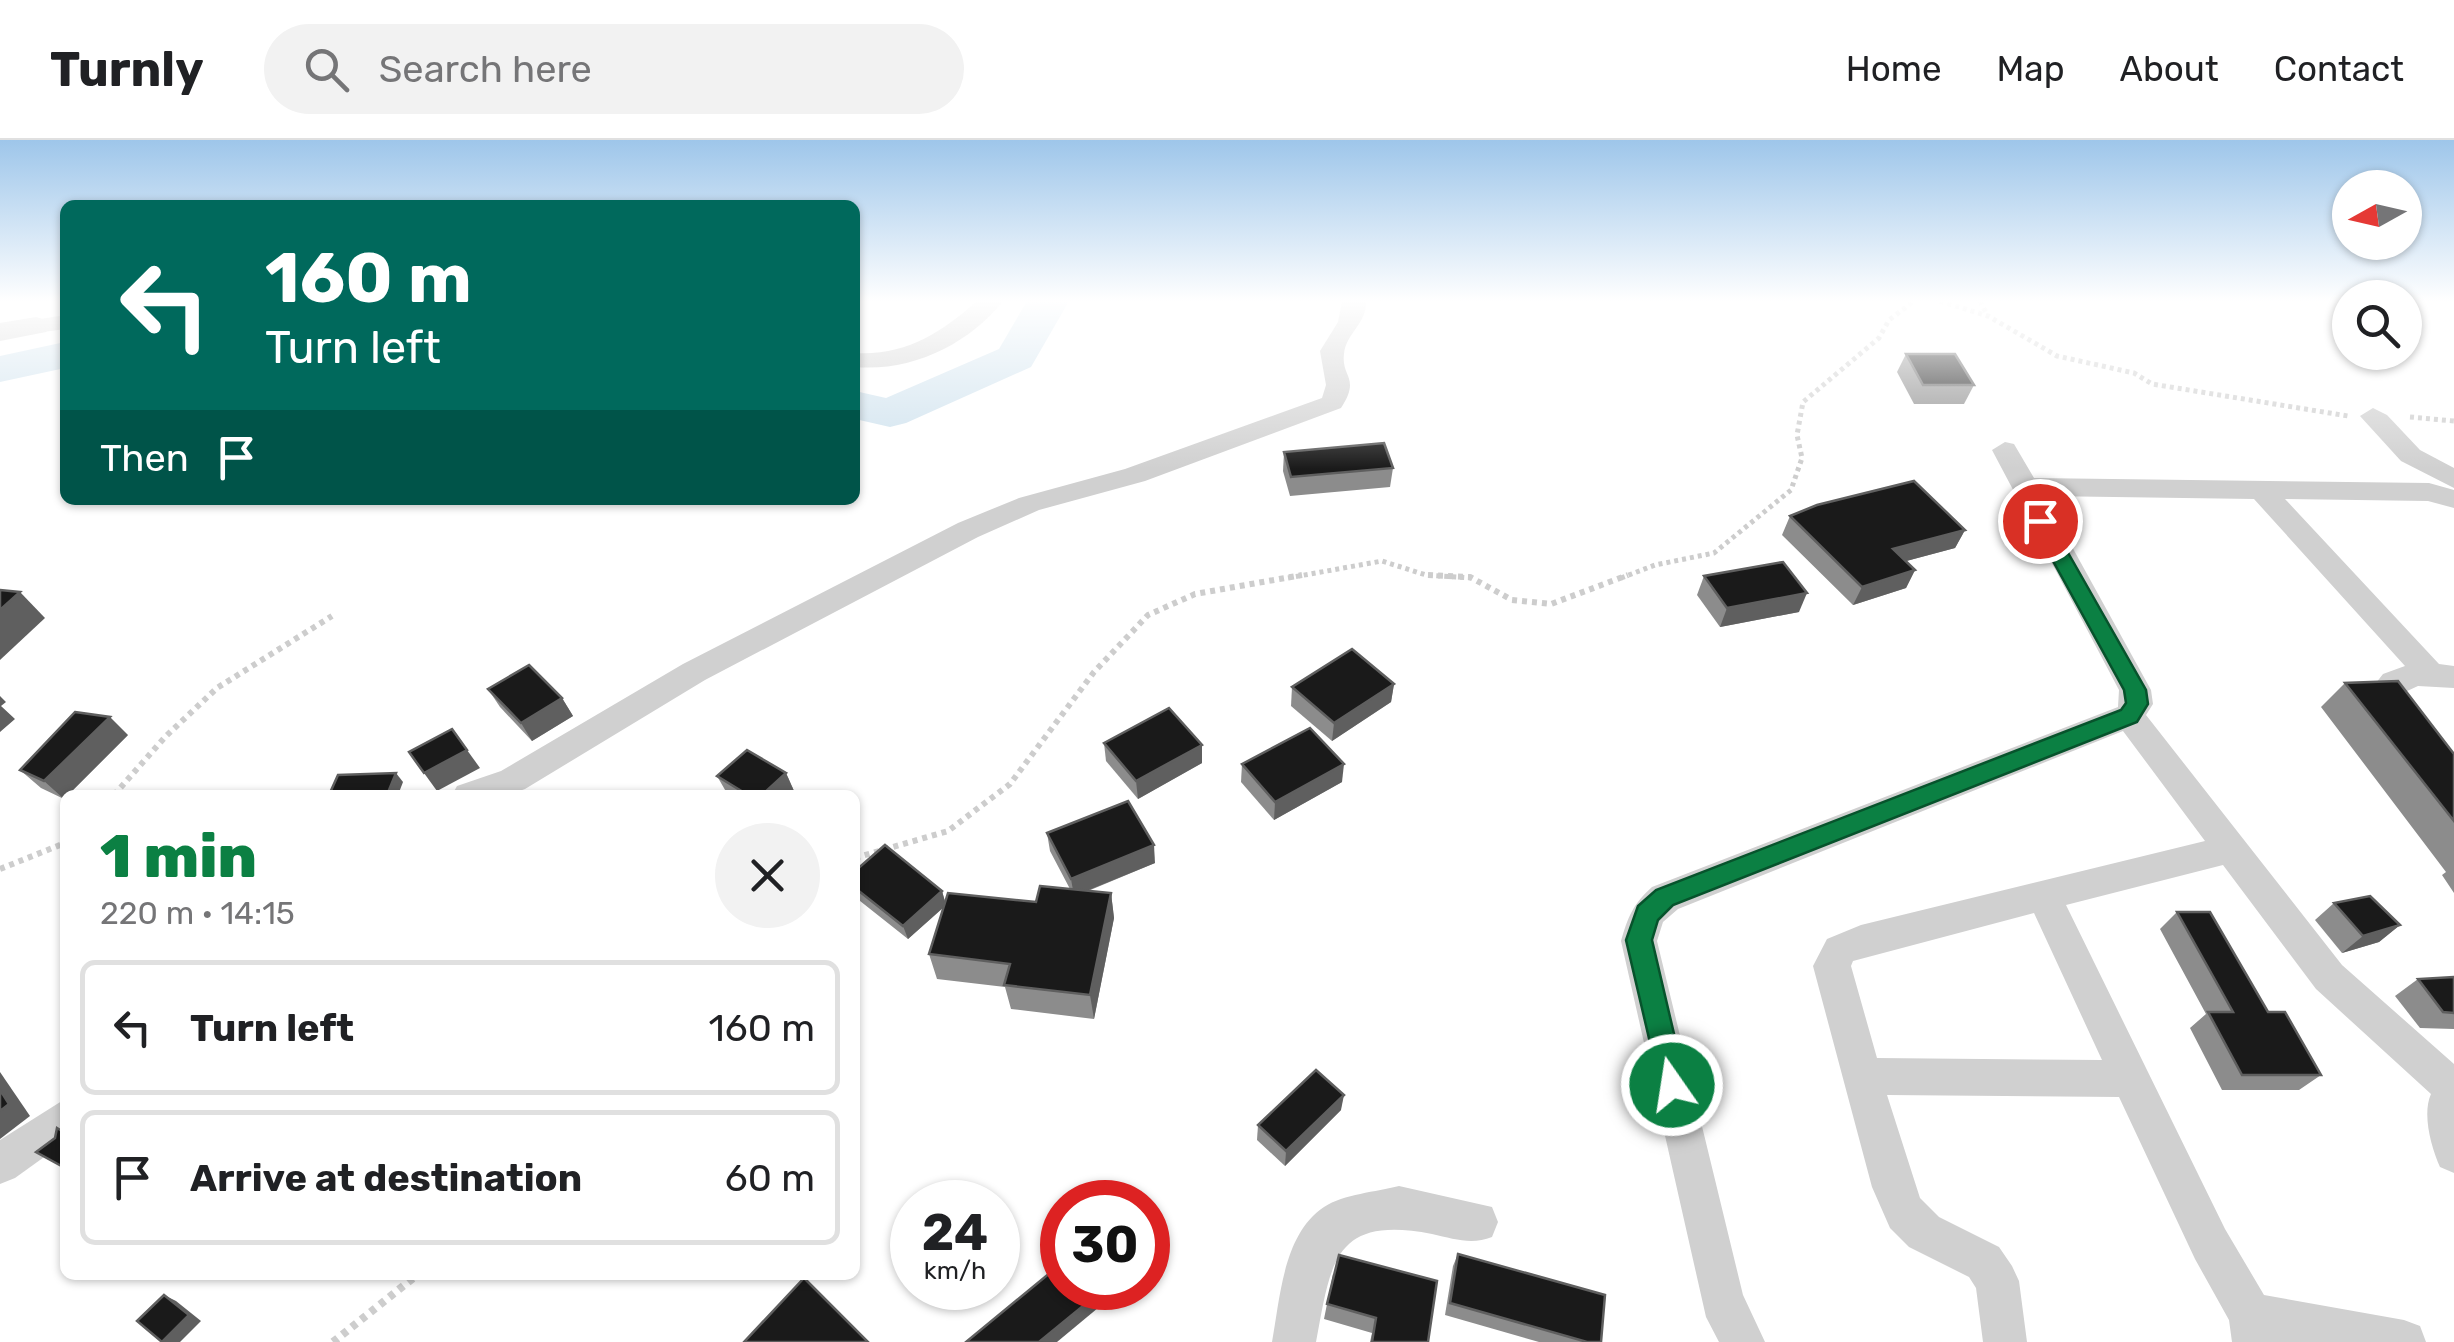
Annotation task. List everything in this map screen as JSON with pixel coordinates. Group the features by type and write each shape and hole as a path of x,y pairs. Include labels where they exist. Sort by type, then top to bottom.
{"street":[{"path":"860,360 896,357"},
{"path":"484,790 513,780 694,672 968,530 1029,504 1135,476 1332,403 1339,391 1339,372 1331,357"},
{"path":"2373,416 2391,429 2401,448 2419,462 2454,478"},
{"path":"1743,1342 1722,1301 1639,940 1647,914 1664,898 2129,716 2137,704 2135,690 2004,450"},
{"path":"2022,487 2429,492 2454,500"},
{"path":"2261,490 2442,675"},
{"path":"2442,675 2397,679 2388,688 2391,702 2454,784"},
{"path":"2129,716 2329,977 2454,1088"},
{"path":"2005,1342 1997,1281 1984,1262 1924,1232 1905,1213 1893,1187 1832,966 1840,950 1861,940 2230,848"},
{"path":"2043,895 2252,1329 2404,1342"},
{"path":"1863,1076 2131,1079"},
{"path":"2454,1099 2446,1104 2454,1153"},
{"path":"0,1164 60,1122"},
{"path":"1294,1342 1310,1259 1338,1223 1399,1207 1478,1222"}],"path":[{"path":"860,856 948,830 1010,784 1094,672 1148,615 1195,594 1382,561 1426,575 1470,576 1512,600 1551,604 1656,564 1714,554 1792,490 1802,458 1796,435 1803,402 1856,357"},
{"path":"2062,357 2134,374 2152,384 2269,406 2454,421"},
{"path":"118,790 217,688 332,616"},
{"path":"0,869 60,846"},
{"path":"333,1342 411,1280"}],"building":[{"path":"1908,357 1957,357 1974,385 1923,385"},
{"path":"1384,443 1393,468 1291,477 1284,452"},
{"path":"1914,481 1965,530 1893,549 1915,570 1862,587 1790,516 1817,505"},
{"path":"1783,562 1807,593 1727,608 1704,576"},
{"path":"0,590 20,592 0,610"},
{"path":"1352,649 1394,684 1334,723 1292,687"},
{"path":"529,665 562,698 521,723 488,689"},
{"path":"2398,681 2454,754 2454,821 2345,683"},
{"path":"1169,708 1202,745 1136,781 1104,743"},
{"path":"75,712 110,717 44,781 20,770"},
{"path":"1310,728 1344,764 1275,802 1242,764"},
{"path":"452,729 467,750 424,773 409,752"},
{"path":"747,750 786,773 767,790 740,790 717,776"},
{"path":"396,773 389,790 331,790 338,775"},
{"path":"1128,801 1154,845 1071,879 1047,833"},
{"path":"885,845 942,891 903,926 860,892 860,867"},
{"path":"1040,886 1111,893 1090,995 1004,985 1010,964 929,954 948,893 1036,902"},
{"path":"2370,896 2400,925 2363,936 2334,903"},
{"path":"2177,912 2210,912 2268,1012 2285,1012 2321,1075 2242,1075 2208,1012 2233,1012"},
{"path":"2454,977 2454,1013 2443,1012 2418,979"},
{"path":"1316,1070 1344,1095 1286,1151 1258,1125"},
{"path":"0,1090 9,1104 0,1111"},
{"path":"57,1128 60,1165 36,1152 55,1138"},
{"path":"1458,1254 1605,1295 1601,1342 1587,1342 1450,1303"},
{"path":"1339,1255 1437,1281 1428,1342 1372,1342 1376,1318 1327,1304"},
{"path":"806,1280 868,1342 744,1342"},
{"path":"1040,1281 1040,1310 1078,1310 1039,1342 966,1342 1005,1310 1020,1310 1020,1298"},
{"path":"164,1295 189,1315 162,1342 137,1321"}],"waterway":[{"path":"0,369 55,357"},
{"path":"860,406 890,413 1017,357"}],"route":[{"path":"1672,1085 1639,940 1647,914 1664,898 2129,716 2137,704 2135,690 2040,521"}]}
